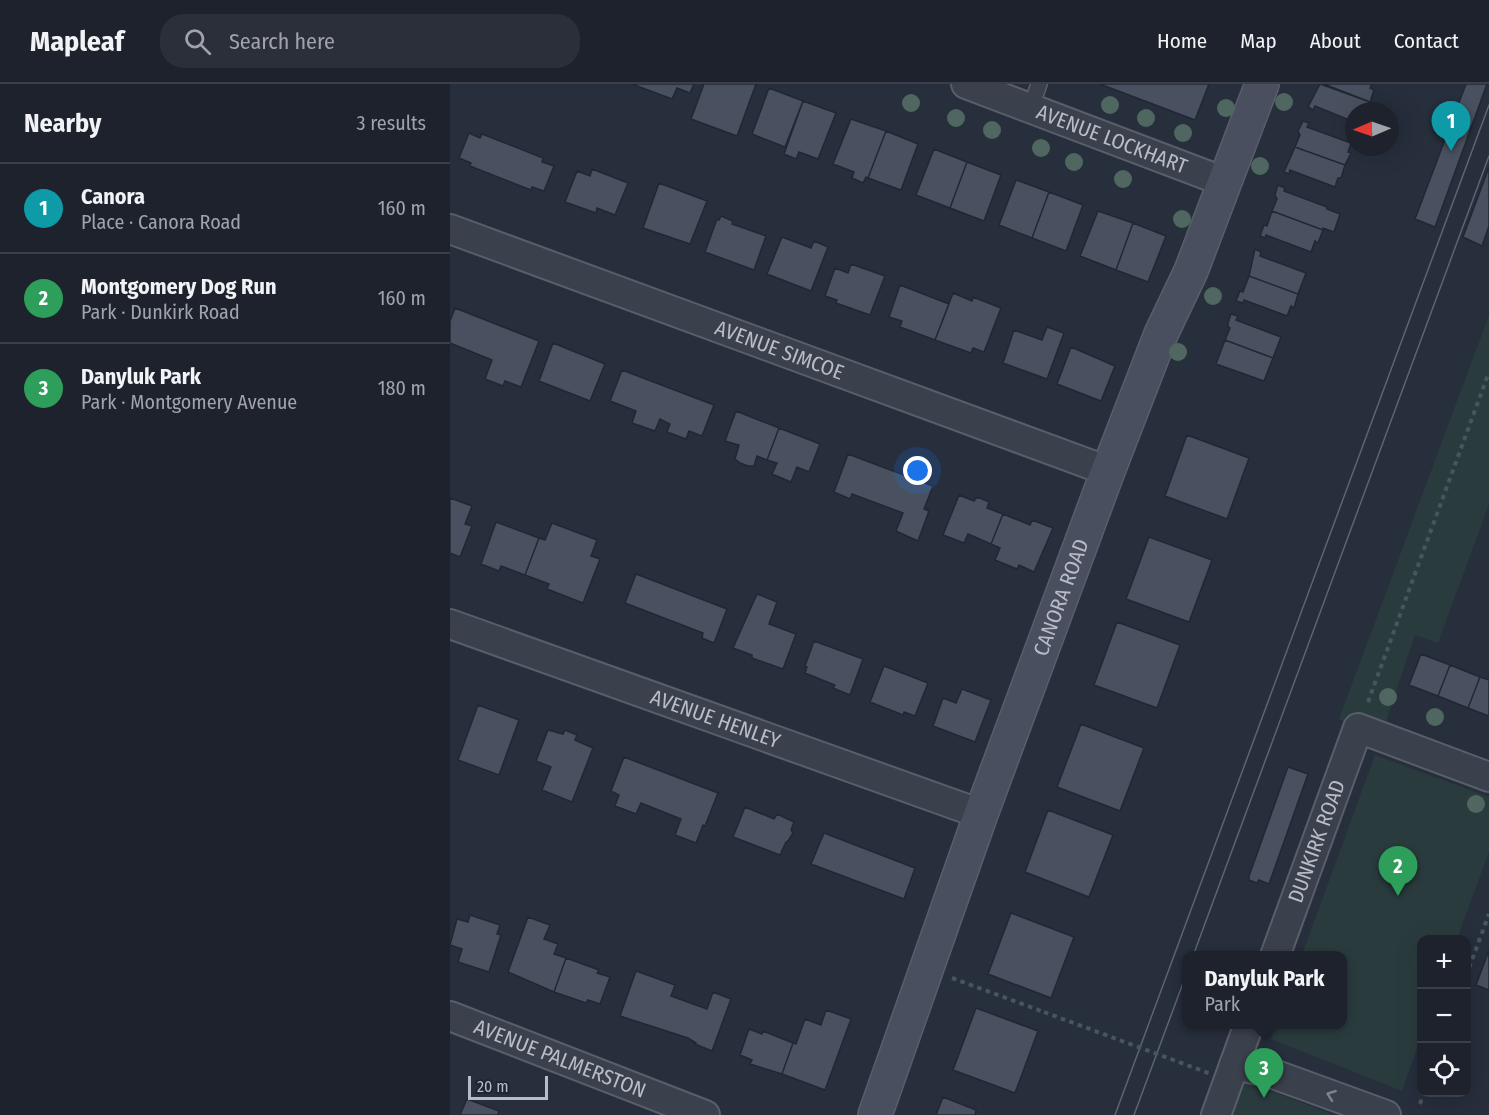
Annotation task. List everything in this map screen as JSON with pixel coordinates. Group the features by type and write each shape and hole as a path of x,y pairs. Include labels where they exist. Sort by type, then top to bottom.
{"street":[{"name":"AVENUE LOCKHART","path":"966,84 1035,96 1225,182"},
{"name":"CANORA ROAD","path":"875,1115 981,814 1108,471 1161,333 1191,271 1262,84"},
{"name":"AVENUE SIMCOE","path":"450,228 1108,471"},
{"name":"AVENUE HENLEY","path":"450,624 981,814"},
{"path":"1358,728 1489,777"},
{"name":"DUNKIRK ROAD","path":"1277,951 1358,728"},
{"name":"AVENUE PALMERSTON","path":"450,1016 705,1115"},
{"path":"1216,1115 1223,1070 1246,1029"},
{"path":"1223,1070 1268,1072 1386,1115"}],"path":[{"path":"1358,728 1489,372"},
{"path":"1471,965 1489,914"},
{"path":"951,977 1044,1012 1223,1070"},
{"path":"1420,1104 1422,1097"}],"shaded area":[{"path":"1489,315 1489,504 1438,643 1415,635 1381,736 1339,719"},
{"path":"1375,755 1489,797 1489,852 1458,935 1417,935 1417,1048 1402,1091 1271,1039 1275,1029 1347,1029 1347,951 1303,951"},
{"path":"1245,1081 1334,1115 1232,1115"}],"building":[{"path":"632,84 694,84 690,93 677,88 672,99"},
{"path":"704,84 756,84 737,136 691,119"},
{"path":"1100,84 1209,84 1195,120"},
{"path":"1320,84 1370,102 1345,102 1345,118 1315,106 1313,110 1308,107"},
{"path":"1324,84 1372,84 1370,88 1374,90 1370,102"},
{"path":"1466,84 1487,84 1435,227 1415,219"},
{"path":"769,88 803,101 785,147 752,134"},
{"path":"803,101 836,113 818,159 799,152 796,159 784,154"},
{"path":"851,119 886,131 868,178 866,177 863,183 852,178 854,172 833,164"},
{"path":"1303,121 1309,123 1307,127 1345,141 1345,156 1350,156 1345,165 1295,147 1300,135 1298,131"},
{"path":"886,131 918,144 901,190 868,178"},
{"path":"469,133 480,138 482,134 543,158 542,162 554,166 544,191 532,187 531,190 470,166 471,163 459,158"},
{"path":"1295,147 1345,165 1335,187 1290,170 1289,174 1284,172"},
{"path":"934,149 967,162 950,208 916,195"},
{"path":"967,162 1001,175 984,221 950,208"},
{"path":"1489,167 1489,226 1482,246 1463,237"},
{"path":"592,169 628,183 615,215 597,208 596,213 565,202 577,171 590,176"},
{"path":"1016,180 1049,192 1032,238 999,225"},
{"path":"659,183 707,201 690,244 643,228"},
{"path":"1278,185 1285,188 1284,191 1340,214 1334,232 1272,211 1277,199 1275,195"},
{"path":"1049,192 1083,205 1066,251 1032,238"},
{"path":"1098,211 1133,223 1116,270 1080,256"},
{"path":"1272,211 1323,230 1318,243 1315,241 1311,252 1266,235 1265,238 1260,236 1264,225 1267,226"},
{"path":"721,216 733,221 732,224 766,236 754,270 705,252 717,219 719,220"},
{"path":"1133,223 1166,236 1148,282 1116,270"},
{"path":"782,237 811,248 814,241 828,247 811,291 767,274"},
{"path":"1255,249 1261,252 1260,256 1306,273 1298,294 1249,276"},
{"path":"851,264 885,276 870,315 836,303 837,300 825,296 835,268 848,273"},
{"path":"1249,276 1298,294 1294,308 1291,306 1287,316 1244,300 1243,303 1236,301 1240,291 1243,292"},
{"path":"900,285 949,304 935,340 900,327 902,321 889,317"},
{"path":"953,293 972,301 973,297 1001,308 984,352 973,348 971,353 935,340"},
{"path":"455,308 539,341 521,387 505,381 503,386 485,379 492,360 450,343 450,321"},
{"path":"1231,314 1238,316 1236,320 1281,337 1273,358 1225,340 1230,328 1228,323"},
{"path":"1047,327 1064,333 1047,379 1003,363 1014,330 1042,340"},
{"path":"1225,340 1273,358 1264,381 1216,364"},
{"path":"553,343 605,364 590,401 539,381"},
{"path":"1071,347 1115,366 1101,401 1057,384"},
{"path":"622,370 714,405 702,436 689,431 686,439 667,432 670,424 660,419 655,431 632,423 636,411 610,401"},
{"path":"736,411 779,428 767,460 757,456 754,466 748,466 735,459 739,445 725,441"},
{"path":"779,428 820,444 809,472 797,467 791,482 772,474 777,463 767,460"},
{"path":"1187,435 1249,458 1227,519 1165,496"},
{"path":"848,454 933,486 924,509 929,511 918,541 896,531 903,513 852,494 850,499 834,492"},
{"path":"959,495 974,501 980,498 989,502 987,508 1003,514 991,544 968,534 964,543 943,535"},
{"path":"450,498 472,506 465,524 472,526 460,557 450,553"},
{"path":"1003,514 1030,525 1032,520 1053,528 1034,572 1019,565 1017,569 995,560 1000,548 991,544"},
{"path":"496,522 539,538 525,575 501,566 499,571 481,564"},
{"path":"552,523 597,540 591,556 600,559 583,603 547,589 549,584 525,575 539,538 545,540"},
{"path":"1149,537 1212,560 1189,622 1126,599"},
{"path":"636,574 727,609 714,643 702,638 703,633 625,603"},
{"path":"757,594 777,602 769,624 796,634 783,669 752,658 752,655 733,648"},
{"path":"1117,622 1180,645 1157,708 1094,685"},
{"path":"814,641 863,659 850,695 833,688 835,685 805,673 807,667 805,666"},
{"path":"1421,654 1450,665 1438,696 1409,685"},
{"path":"1450,665 1480,677 1468,708 1438,696"},
{"path":"884,666 928,683 915,716 904,712 903,715 870,702"},
{"path":"1480,677 1489,680 1489,716 1468,708"},
{"path":"962,689 991,700 975,742 933,726 943,698 956,703"},
{"path":"478,705 519,720 499,775 458,760"},
{"path":"1081,724 1144,748 1120,811 1057,787"},
{"path":"548,730 563,734 565,730 577,735 575,740 593,748 572,802 542,790 551,767 536,761"},
{"path":"624,757 718,793 696,843 675,835 681,819 641,803 636,814 615,806 619,795 611,791"},
{"path":"1288,767 1308,774 1269,884 1259,880 1257,883 1249,880 1249,876"},
{"path":"745,807 774,819 777,814 794,822 791,830 793,833 780,855 733,837"},
{"path":"1048,810 1113,835 1089,897 1025,872"},
{"path":"824,833 915,868 904,899 811,864"},
{"path":"1011,913 1074,937 1051,998 988,974"},
{"path":"470,915 500,925 497,934 501,935 489,972 458,962 462,949 450,945 457,919 468,922"},
{"path":"528,917 550,925 544,939 558,944 554,954 566,958 554,992 508,972"},
{"path":"1489,950 1489,990 1476,985"},
{"path":"566,958 599,970 597,973 610,977 600,1004 588,1000 586,1003 554,992"},
{"path":"636,971 675,985 671,996 707,1009 713,992 731,999 712,1051 695,1044 688,1038 620,1016"},
{"path":"976,1008 1038,1031 1015,1093 953,1070"},
{"path":"826,1010 851,1019 825,1090 782,1074 793,1043 796,1044 805,1019 821,1025"},
{"path":"749,1029 762,1034 763,1031 793,1043 782,1074 750,1064 752,1060 740,1055"},
{"path":"943,1097 976,1110 975,1115 936,1115"},
{"path":"467,1099 499,1111 498,1115 460,1115"}],"tram line":[{"path":"1115,1115 1489,105"},
{"path":"1195,951 1489,156"},
{"path":"1134,1115 1182,986"}],"place":[{"name":"Canora","path":"1451,151"},
{"name":"Montgomery Dog Run","path":"1398,896"},
{"name":"Danyluk Park","path":"1264,1098"}]}
